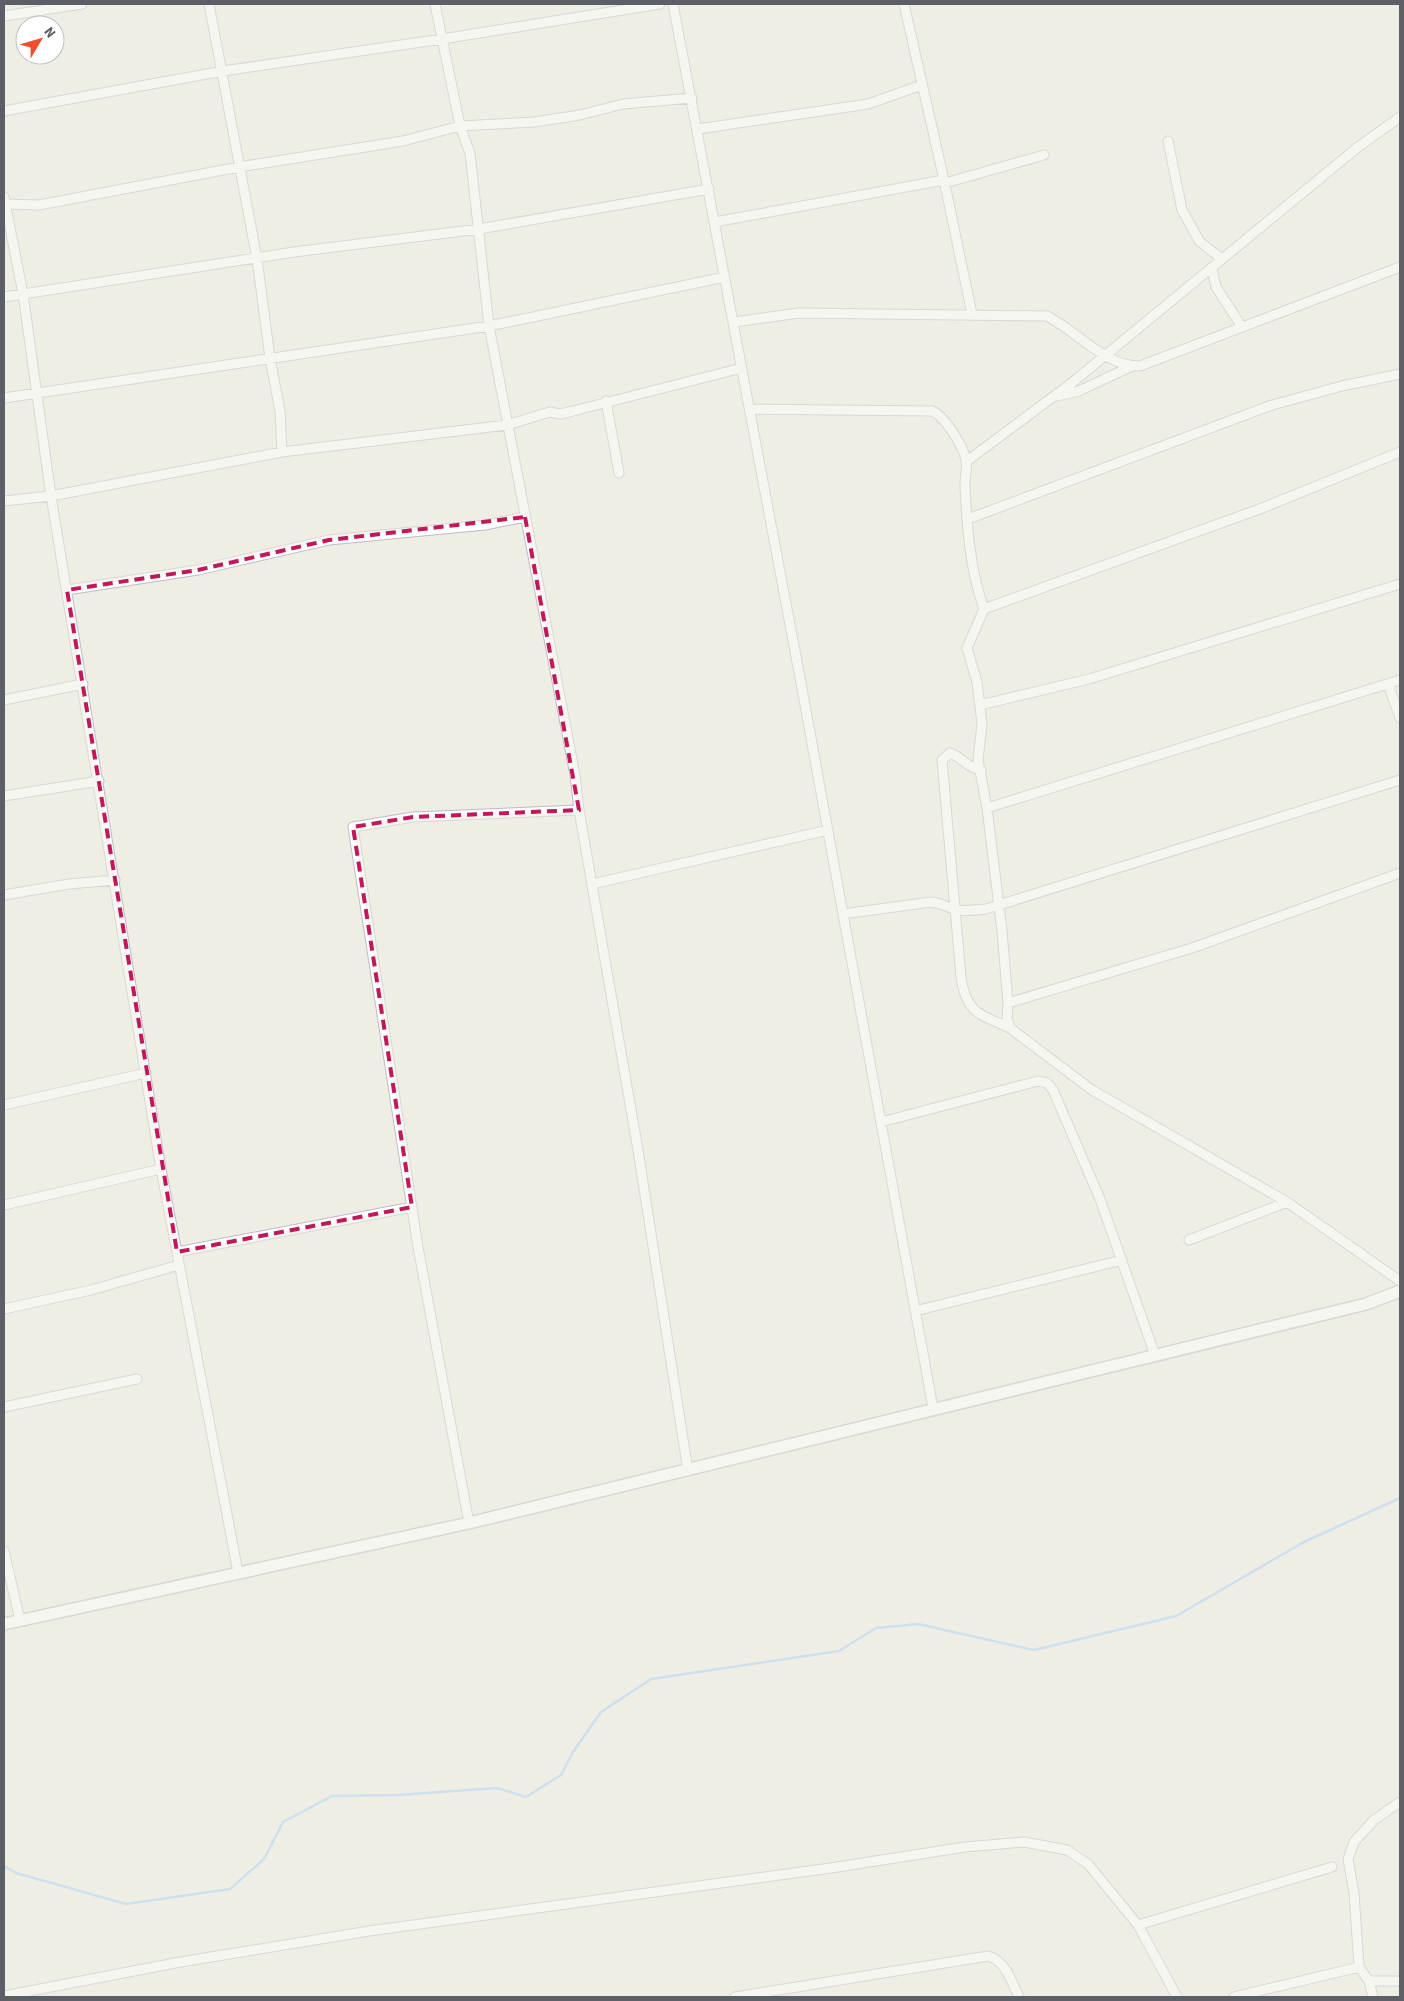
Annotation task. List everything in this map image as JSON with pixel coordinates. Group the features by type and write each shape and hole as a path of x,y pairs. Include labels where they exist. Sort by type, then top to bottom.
{"street":[{"path":"4,16 82,4"},
{"path":"209,4 224,71 239,167 257,259 270,358 280,412 282,452"},
{"path":"435,4 460,126 470,154 490,326 507,426 576,776 579,810 638,1150 688,1471"},
{"path":"4,110 224,71 442,40 660,4"},
{"path":"673,4 750,408 933,1408"},
{"path":"904,4 972,314"},
{"path":"698,129 868,104 922,85"},
{"path":"238,1572 161,1169 99,780 51,496 23,294 4,201 39,205 239,167 403,141 460,126 534,122 580,115 623,104 692,98"},
{"path":"967,461 1105,356 1358,147 1400,117"},
{"path":"1168,141 1182,210 1200,242 1222,259"},
{"path":"715,222 944,182 1044,155"},
{"path":"4,297 294,252 479,230 709,189"},
{"path":"734,322 799,313 1047,316 1063,324 1105,356 1132,366 1140,366 1400,267"},
{"path":"1212,269 1216,286 1242,327"},
{"path":"4,398 490,326 725,277"},
{"path":"1054,396 1072,394 1132,366"},
{"path":"4,501 51,496 282,452 507,426 550,412 560,414 742,368"},
{"path":"968,519 1272,405 1342,386 1400,374"},
{"path":"606,401 619,474"},
{"path":"750,408 932,411 939,414 953,432 967,461 965,485 972,566 984,608 967,648 980,706 982,724 978,760 987,808 1008,1003 1007,1018 1010,1028"},
{"path":"984,608 1265,507 1400,452"},
{"path":"67,590 198,570 329,540 485,525 525,517"},
{"path":"980,706 1090,679 1400,584"},
{"path":"987,808 1400,680"},
{"path":"4,700 82,684"},
{"path":"1388,684 1400,718"},
{"path":"981,770 969,767 956,755 950,754 942,760 949,822 953,909 964,996 971,1007 982,1015 1010,1028 1092,1090 1286,1202 1400,1281"},
{"path":"4,796 99,780"},
{"path":"843,914 931,902 941,903 953,909 986,909 1400,780"},
{"path":"468,1523 412,1207 353,827 413,817 579,810"},
{"path":"592,884 828,830"},
{"path":"1008,1003 1195,947 1400,873"},
{"path":"4,895 69,884 115,880"},
{"path":"4,1105 146,1073"},
{"path":"881,1122 1038,1081 1047,1083 1053,1090 1100,1199 1155,1354"},
{"path":"4,1205 161,1169"},
{"path":"1189,1240 1286,1202"},
{"path":"177,1252 412,1207"},
{"path":"915,1311 1122,1260"},
{"path":"4,1309 91,1290 179,1265"},
{"path":"4,1624 468,1523 688,1471 933,1408 1366,1304 1400,1291"},
{"path":"4,1407 137,1379"},
{"path":"4,1551 20,1620"},
{"path":"1373,1997 1369,1981 1359,1966 1354,1892 1348,1859 1354,1842 1374,1820 1400,1802"},
{"path":"4,1996 175,1963 369,1931 830,1868 965,1847 1024,1842 1067,1850 1088,1864 1138,1925 1177,1997"},
{"path":"1138,1925 1332,1867"},
{"path":"735,1997 988,1956 997,1958 1004,1965 1019,1997"},
{"path":"1234,1997 1359,1966"},
{"path":"1369,1981 1400,1981"}],"highlighted area":[{"path":"525,517 579,810 413,817 353,827 412,1207 177,1252 67,590 198,570 329,540"}],"waterway":[{"path":"4,1866 16,1873 126,1904 230,1889 264,1859 283,1822 332,1796 398,1795 497,1788 526,1797 561,1775 573,1752 601,1712 651,1679 839,1651 876,1628 918,1624 1034,1650 1176,1616 1304,1542 1400,1498"}]}
